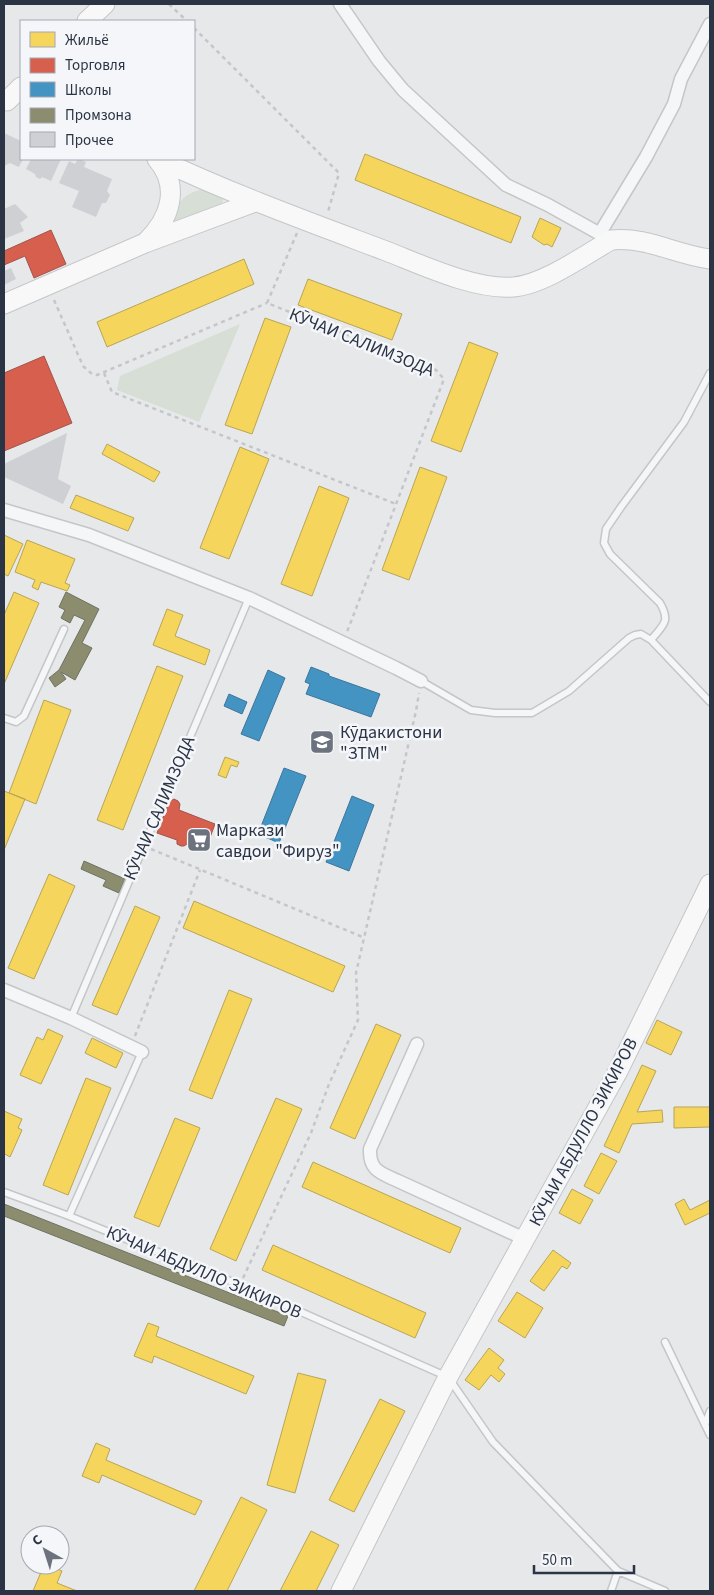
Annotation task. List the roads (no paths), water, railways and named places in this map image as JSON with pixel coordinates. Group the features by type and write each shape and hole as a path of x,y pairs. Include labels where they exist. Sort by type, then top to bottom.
{"street":[{"path":"89,20 105,4"},
{"path":"340,4 379,61 403,90 506,185 606,236 638,240 710,259"},
{"path":"159,160 255,202 450,275 494,287 514,287 532,283 606,236 674,104 681,80 710,24"},
{"path":"11,102 20,88"},
{"path":"158,160 165,170 170,183 171,196 168,210"},
{"path":"145,243 158,229 178,196 187,188 206,181"},
{"path":"217,217 225,208 227,201 224,188"},
{"path":"4,304 145,243 255,202"},
{"path":"4,510 89,535 248,598 420,681"},
{"name":"КӮЧАИ АБДУЛЛО ЗИКИРОВ","path":"341,1591 448,1377 617,1073 710,884"},
{"path":"4,990 71,1018 137,1050"},
{"path":"417,1044 370,1149 370,1160 373,1166 379,1172 398,1182 525,1239"}],"lane":[{"path":"651,640 664,624 666,619 665,613 660,603 610,554 604,543 606,529 684,422 710,373"},
{"name":"КӮЧАИ САЛИМЗОДА","path":"71,1018 248,598"},
{"path":"4,718 16,722 24,716 64,629"},
{"path":"420,681 471,710 495,713 532,713 569,691 635,635 642,634 651,640 710,702"},
{"path":"4,1192 69,1216 137,1050"},
{"name":"КӮЧАИ АБДУЛЛО ЗИКИРОВ","path":"69,1216 240,1285 448,1377"},
{"path":"665,1342 710,1435"},
{"path":"448,1377 493,1442 618,1571 665,1591"},
{"path":"705,1425 710,1411"},
{"path":"611,1591 618,1571"}],"place":[{"name":"Кӯдакистони \"ЗТМ\"","path":"322,742"},
{"name":"Маркази савдои \"Фируз\"","path":"199,840"}]}
